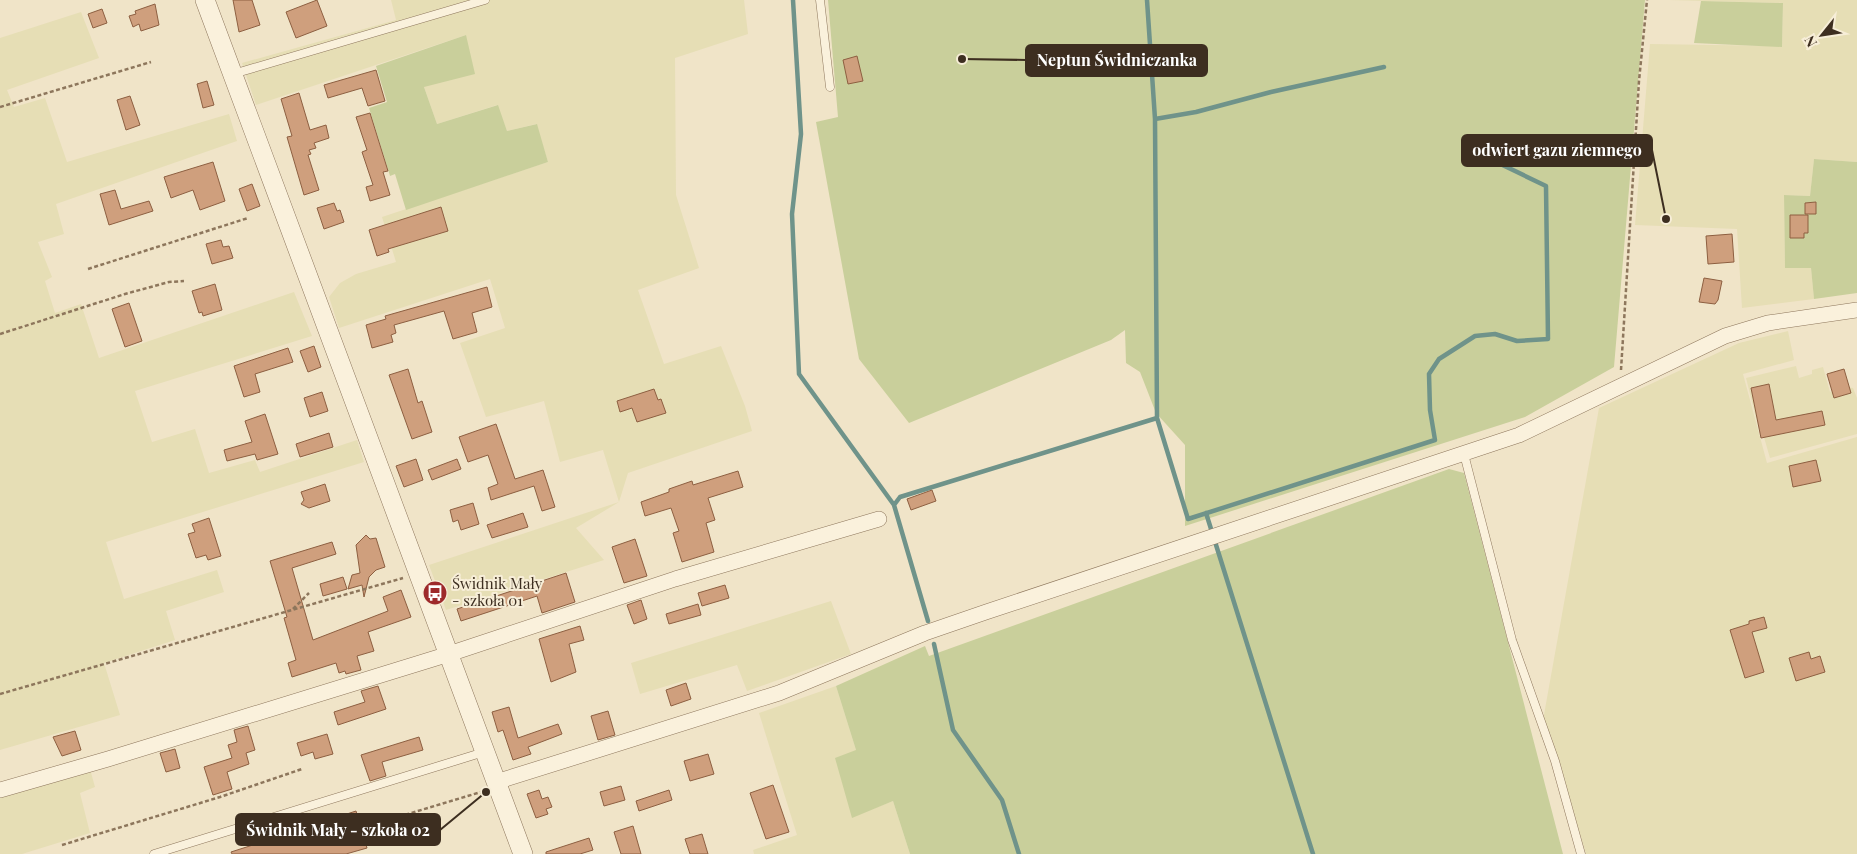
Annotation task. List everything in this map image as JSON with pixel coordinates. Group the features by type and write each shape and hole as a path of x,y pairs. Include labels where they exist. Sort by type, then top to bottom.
{"street":[{"path":"205,0 523,854"},
{"path":"496,782 688,724 778,693 934,630 1519,435 1708,344 1746,329 1794,318 1857,310"},
{"path":"0,790 108,759 449,654 675,579 879,519"}],"lane":[{"path":"232,74 485,0"},
{"path":"820,0 830,86"},
{"path":"1464,454 1512,640 1556,761 1581,854"},
{"path":"154,854 485,752"}],"path":[{"path":"1624,385 1620,380 1628,234 1647,0"},
{"path":"0,107 151,62"},
{"path":"88,269 248,218"},
{"path":"0,334 134,292 169,282 184,281"},
{"path":"0,694 403,578"},
{"path":"292,610 309,593"},
{"path":"62,845 220,797 302,769"},
{"path":"368,826 481,792 486,800"}],"shaded area":[{"path":"391,0 744,0 748,34 675,58 676,195 699,268 638,290 664,364 721,346 745,406 752,431 628,473 619,502 603,450 560,462 544,401 486,417 460,343 505,328 490,279 339,328 329,297 340,283 356,274 396,262 382,217 548,162 536,124 507,131 497,105 437,124 424,87 466,35 256,105 242,63 396,20"},
{"path":"1669,0 1857,0 1857,162 1814,159 1810,196 1784,195 1785,268 1811,268 1814,299 1742,308 1737,229 1635,225 1650,44 1782,46 1783,3"},
{"path":"81,12 99,58 7,90 14,107 45,98 67,162 229,114 237,141 56,204 64,234 38,242 52,277 45,281 55,313 81,304 99,358 294,292 312,336 135,391 152,442 195,429 209,473 255,460 260,472 357,440 364,462 106,542 124,599 217,570 224,592 166,611 175,640 104,663 120,715 0,750 0,38"},
{"path":"1788,331 1794,360 1743,374 1767,463 1857,437 1857,854 1586,854 1550,733 1540,737 1599,408 1739,343"},
{"path":"1796,366 1799,378 1812,374 1812,370 1823,367 1830,392 1847,387 1853,388 1857,398 1857,434 1770,458 1763,434 1760,434 1746,378"},
{"path":"619,502 576,528 604,560 446,610 429,565"},
{"path":"831,601 851,654 747,691 737,665 640,694 631,663"},
{"path":"836,686 856,750 852,817 893,801 910,854 754,854 753,850 797,835 759,713"},
{"path":"87,758 95,787 80,793 90,833 22,854 0,854 0,788"}],"green space":[{"path":"828,0 1645,0 1614,367 1525,417 1185,526 1185,445 1156,413 1140,372 1126,363 1125,330 1111,340 909,423 859,359 816,122 838,117"},
{"path":"1701,1 1783,3 1782,47 1694,43"},
{"path":"466,35 475,74 424,87 437,124 498,105 507,131 537,124 548,162 406,210 395,174 390,176 369,108 387,102 376,66"},
{"path":"1814,159 1857,162 1857,293 1814,299 1811,268 1785,268 1784,195 1810,196"},
{"path":"1449,469 1464,473 1563,854 910,854 893,801 852,818 835,758 856,750 836,686 925,646 929,656"}],"building":[{"path":"233,0 252,0 260,25 239,32"},
{"path":"317,0 327,26 296,38 286,12"},
{"path":"155,4 159,25 141,31 139,24 133,27 129,16 136,14 135,11"},
{"path":"102,9 107,23 93,28 88,14"},
{"path":"857,56 863,81 848,84 843,60"},
{"path":"376,70 385,101 368,106 362,88 328,98 324,85"},
{"path":"207,81 214,105 203,108 197,84"},
{"path":"299,93 310,130 326,125 329,138 314,143 316,148 309,150 311,154 308,155 319,190 304,195 287,137 292,136 281,99"},
{"path":"130,96 140,125 126,130 117,100"},
{"path":"370,113 388,171 383,172 390,195 370,201 366,187 373,185 362,152 367,150 356,117"},
{"path":"213,162 225,201 200,210 193,190 171,198 164,177"},
{"path":"252,184 260,206 247,211 239,189"},
{"path":"115,190 121,209 149,201 153,211 109,225 100,194"},
{"path":"1816,202 1816,214 1805,214 1805,203"},
{"path":"334,203 337,211 340,210 344,222 324,229 317,208"},
{"path":"441,207 448,231 388,249 389,252 377,256 369,230"},
{"path":"1790,215 1808,215 1808,233 1804,233 1804,238 1790,238"},
{"path":"1732,234 1734,262 1708,264 1706,236"},
{"path":"221,240 223,247 229,246 233,258 212,264 206,244"},
{"path":"1704,278 1722,281 1718,300 1715,304 1699,302"},
{"path":"215,284 222,310 203,316 202,312 199,313 192,291"},
{"path":"487,287 492,307 472,313 477,332 453,339 444,311 394,325 396,333 391,335 393,342 372,348 366,325 386,319 385,316"},
{"path":"129,303 142,341 125,347 112,309"},
{"path":"314,346 321,367 308,372 300,351"},
{"path":"288,348 293,362 255,374 260,392 244,397 234,366"},
{"path":"408,369 418,403 422,401 432,432 412,439 389,375"},
{"path":"1844,369 1851,393 1834,398 1827,374"},
{"path":"1769,384 1776,420 1822,411 1825,425 1761,438 1751,388"},
{"path":"654,389 658,400 661,399 666,413 637,422 632,408 620,412 617,401"},
{"path":"322,392 328,411 310,417 304,398"},
{"path":"265,414 278,454 257,460 255,454 227,461 224,450 252,442 245,421"},
{"path":"496,424 515,479 543,470 555,507 542,511 534,486 491,500 488,488 498,484 488,455 468,462 459,437"},
{"path":"329,433 333,447 300,457 296,444"},
{"path":"416,459 423,480 404,487 396,466"},
{"path":"457,459 461,469 432,480 428,470"},
{"path":"1816,460 1821,481 1793,487 1789,466"},
{"path":"738,471 743,487 708,498 715,520 706,523 714,552 682,562 673,533 679,531 671,508 645,516 641,502 692,481 693,485"},
{"path":"325,484 330,501 309,508 301,504 304,500 301,492"},
{"path":"932,490 936,501 911,510 907,499"},
{"path":"473,503 479,524 461,530 458,520 453,522 450,510"},
{"path":"523,513 528,527 492,538 487,525"},
{"path":"209,518 221,556 208,560 206,555 196,558 188,534 195,532 192,524"},
{"path":"366,535 370,539 376,538 385,567 376,570 369,577 364,597 362,585 348,589 352,575 360,573 356,545"},
{"path":"635,539 647,576 624,583 612,547"},
{"path":"332,542 336,554 292,568 313,640 388,611 383,597 401,590 411,617 368,632 374,651 357,656 361,670 346,674 345,671 339,673 336,663 292,677 288,663 296,660 284,618 287,617 270,561"},
{"path":"566,573 575,602 542,613 537,596 461,621 457,609"},
{"path":"343,577 347,589 323,596 320,584"},
{"path":"725,585 729,598 702,606 698,593"},
{"path":"641,600 647,619 634,624 627,605"},
{"path":"698,604 701,615 669,624 666,614"},
{"path":"1764,617 1767,628 1752,632 1764,672 1745,678 1730,630 1749,624 1749,621"},
{"path":"580,626 584,640 569,644 576,672 551,682 539,639"},
{"path":"1809,652 1811,659 1820,656 1825,672 1796,681 1789,658"},
{"path":"686,683 691,699 671,706 666,690"},
{"path":"378,686 386,709 338,725 334,712 365,702 361,691"},
{"path":"509,707 518,738 558,724 562,734 528,747 531,754 513,760 503,730 498,732 492,712"},
{"path":"608,711 615,735 598,740 591,716"},
{"path":"248,726 255,750 246,753 249,764 227,772 232,789 213,795 204,767 232,758 228,745 237,742 234,730"},
{"path":"75,731 81,750 62,756 53,737"},
{"path":"327,734 333,754 315,759 313,752 301,756 297,743"},
{"path":"419,737 423,750 382,762 386,776 370,781 361,755"},
{"path":"175,749 180,768 166,772 160,753"},
{"path":"708,754 714,774 690,781 684,761"},
{"path":"773,785 789,832 766,839 750,793"},
{"path":"621,786 625,800 604,806 600,792"},
{"path":"539,790 542,799 548,797 552,807 546,809 548,814 536,818 527,794"},
{"path":"669,790 672,800 639,811 636,801"},
{"path":"356,811 367,848 346,854 232,854 231,852 259,843 256,830 270,826 273,838"},
{"path":"633,826 641,854 621,854 614,832"},
{"path":"702,834 708,854 690,854 685,839"},
{"path":"589,838 593,850 580,854 546,854 546,852"}],"waterway":[{"path":"793,0 801,134 792,214 799,374 894,505 900,497 1157,418"},
{"path":"1147,0 1155,119 1157,418 1188,519 1435,440 1430,410 1429,374 1439,359 1475,336 1495,334 1517,341 1548,339 1546,186 1490,159"},
{"path":"1155,119 1196,112 1271,92 1384,67"},
{"path":"894,505 928,621"},
{"path":"1206,513 1313,854"},
{"path":"934,644 953,730 1002,800 1019,854"}],"place":[{"name":"Neptun Świdniczanka","path":"962,59"},
{"name":"odwiert gazu ziemnego","path":"1666,219"},
{"name":"Świdnik Mały - szkoła 01","path":"435,593"},
{"name":"Świdnik Mały - szkoła 02","path":"486,792"}]}
